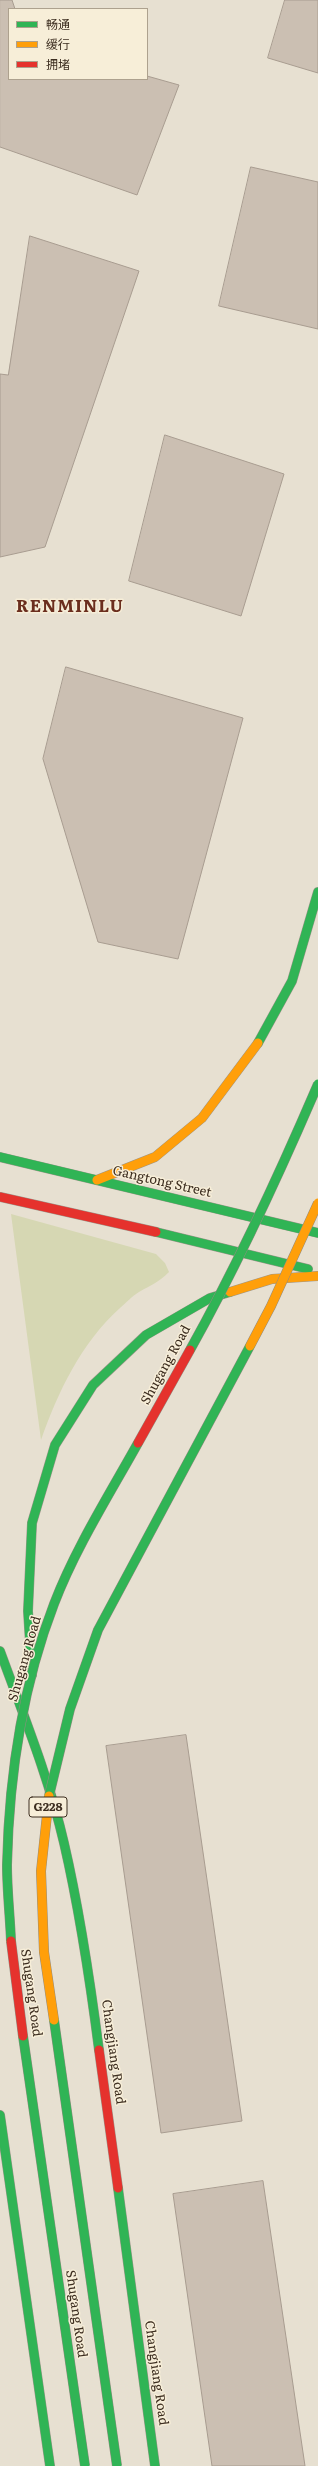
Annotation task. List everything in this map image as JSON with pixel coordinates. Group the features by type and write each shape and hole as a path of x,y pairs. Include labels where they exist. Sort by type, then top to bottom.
{"main road":[{"path":"98,1180 155,1157 202,1118 253,1051 292,981 318,892"},
{"name":"Shugang Road","path":"85,2466 12,1956 7,1866 12,1776 27,1692 54,1604 95,1519 224,1289 276,1183 318,1084"},
{"name":"Gangtong Street","path":"0,1157 318,1233"},
{"path":"0,1197 269,1258 318,1272"},
{"name":"Shugang Road","path":"116,2466 44,1952 41,1871 50,1790 70,1708 98,1630 271,1306 318,1202"},
{"path":"35,1706 28,1611 32,1523 55,1445 93,1385 146,1335 210,1298 272,1279 318,1276"},
{"name":"Changjiang Road","path":"0,1651 38,1754 64,1842 83,1931 156,2466"},
{"path":"36,1722 38,1754"},
{"path":"0,2115 50,2466"}],"green space":[{"path":"11,1214 156,1254 165,1263 169,1272 158,1281 139,1292 120,1308 106,1322 82,1352 63,1386 41,1440"}],"building":[{"path":"0,0 12,0 15,8 8,8 8,80 148,80 148,76 179,85 137,195 0,147"},
{"path":"285,0 318,0 318,73 268,58"},
{"path":"251,167 318,182 318,329 219,306"},
{"path":"30,236 139,271 45,547 0,557 0,374 8,375"},
{"path":"165,435 284,474 241,616 129,581"},
{"path":"66,667 243,718 178,959 98,942 43,759"},
{"path":"186,1735 242,2121 161,2133 106,1746"},
{"path":"263,2181 305,2466 212,2466 173,2194"}],"traffic: fast":[{"path":"258,1043 292,981 318,892"},
{"path":"190,1350 225,1285 257,1219 318,1084"},
{"path":"0,1157 318,1233"},
{"path":"156,1232 308,1269"},
{"path":"32,1675 28,1611 32,1523 55,1445 93,1385 146,1335 210,1298 230,1292"},
{"path":"49,1796 70,1709 98,1630 250,1346"},
{"path":"11,1941 7,1884 8,1832 14,1766 19,1733 33,1667 62,1583 93,1522 138,1443"},
{"path":"0,1651 43,1770 64,1843 84,1946 99,2050"},
{"path":"54,2020 117,2466"},
{"path":"23,2036 85,2466"},
{"path":"0,2115 50,2466"},
{"path":"118,2188 155,2466"}],"traffic: slow":[{"path":"97,1180 155,1157 202,1118 258,1043"},
{"path":"250,1346 271,1306 318,1203"},
{"path":"230,1292 272,1279 318,1276"},
{"path":"49,1796 41,1871 44,1952 54,2020"}],"traffic: jam":[{"path":"0,1197 156,1232"},
{"path":"138,1443 190,1350"},
{"path":"11,1941 23,2036"},
{"path":"99,2050 118,2188"}],"district":[{"name":"RENMINLU","path":"70,607"}]}
